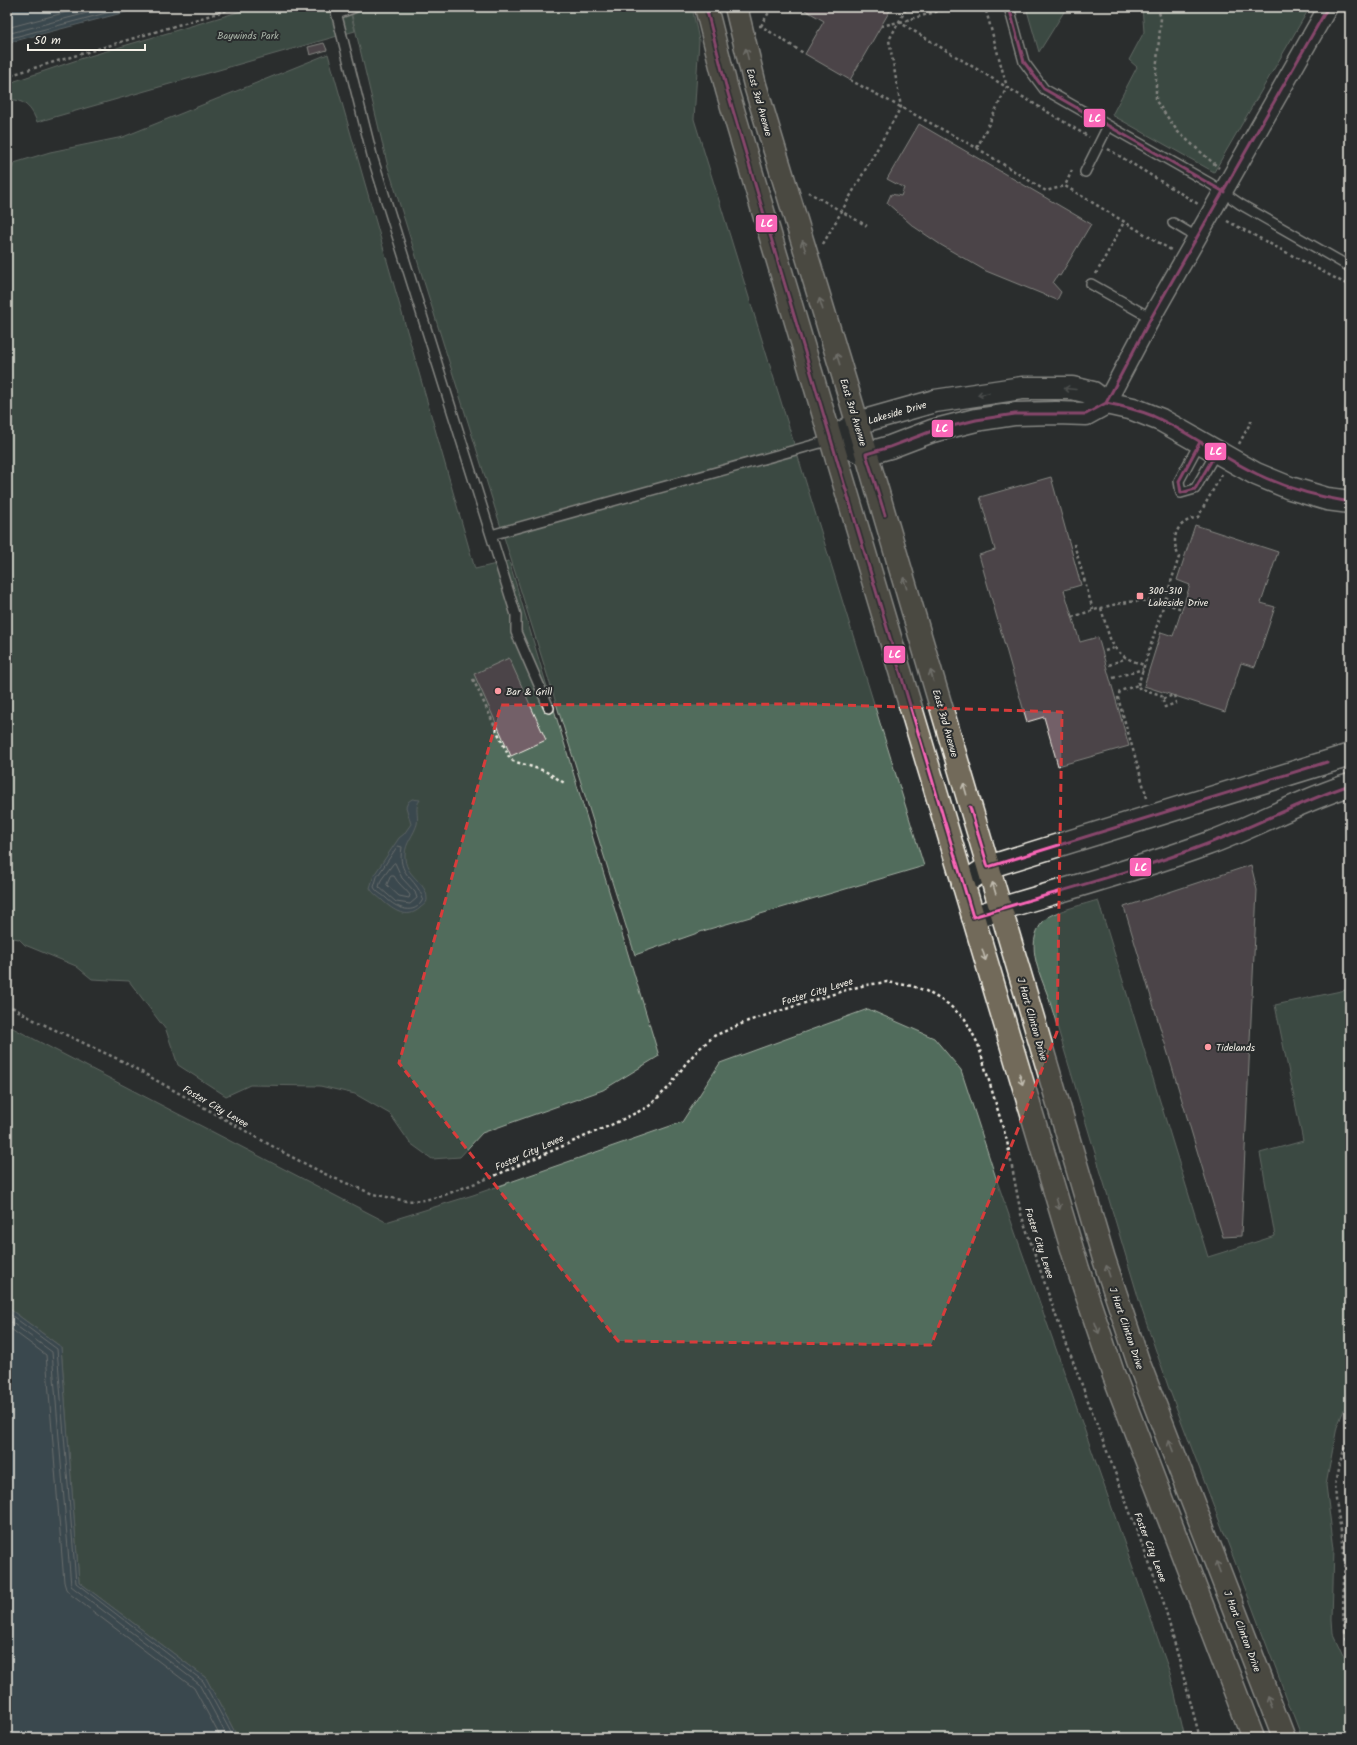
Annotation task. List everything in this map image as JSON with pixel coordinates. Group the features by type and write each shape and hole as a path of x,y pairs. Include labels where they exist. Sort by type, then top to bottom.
{"main road":[{"path":"706,7 727,90 1094,1320 1253,1738"},
{"name":"East 3rd Avenue","path":"736,7 751,28 755,85 857,423 1000,909"},
{"name":"J Hart Clinton Drive","path":"1000,909 1121,1311 1144,1376 1284,1738"}],"street":[{"path":"832,440 866,454 890,447 932,431 976,420 1015,414 1086,414 1106,403 1151,318 1198,238 1328,7"},
{"name":"Lakeside Drive","path":"832,440 857,423 935,401 1022,388 1072,388 1093,393 1106,403 1133,409 1161,420 1256,474 1290,488 1327,498 1350,502"},
{"path":"963,884 988,867 1350,755"},
{"path":"973,918 1206,844 1245,830 1300,804 1350,784"}],"lane":[{"path":"356,7 336,11 372,159 516,615 516,632 549,708"},
{"path":"1009,7 1024,62 1044,90 1224,192 1240,204 1350,267"},
{"path":"1084,172 1108,126"},
{"path":"1173,223 1198,238"},
{"path":"1091,284 1151,318"},
{"path":"491,535 832,440"},
{"path":"1208,447 1195,489 1181,493 1179,481 1208,447"}],"path":[{"path":"7,80 14,74 238,7"},
{"path":"772,7 751,28 805,54"},
{"path":"810,267 901,107 889,40 907,7"},
{"path":"881,26 953,7"},
{"path":"978,148 1006,88 985,7"},
{"path":"1158,7 1161,18 1156,72 1156,101 1178,132 1220,169"},
{"path":"899,22 1198,204"},
{"path":"850,80 978,148 1046,191 1065,186 1185,259"},
{"path":"1065,186 1075,165"},
{"path":"783,178 868,226"},
{"path":"1228,221 1350,286"},
{"path":"1091,284 1124,222"},
{"path":"1138,686 1179,557 1175,549 1177,530 1182,523 1198,517 1205,506"},
{"path":"1074,544 1093,610"},
{"path":"1072,617 1093,610 1127,602 1152,601 1182,609"},
{"path":"1101,608 1114,648 1126,658 1145,665"},
{"path":"1105,651 1114,648"},
{"path":"1109,665 1126,658"},
{"path":"1113,678 1143,669"},
{"path":"473,679 509,758 513,761 546,771 566,784"},
{"path":"1148,803 1118,698 1120,691 1138,686 1139,688 1161,695 1162,699 1165,707 1176,704 1174,696 1162,699"},
{"name":"Foster City Levee","path":"7,1004 34,1020 122,1061 254,1136 329,1176 373,1194 406,1201 424,1200 442,1196 494,1176 611,1125 648,1107 670,1086 686,1063 704,1044 714,1036 748,1021 853,988 886,982 912,986 926,991 948,1004 964,1019 978,1044 1007,1141 1021,1214 1056,1316 1163,1600 1200,1738"},
{"path":"1350,1435 1336,1478 1336,1491 1344,1556 1343,1620 1345,1636 1350,1648"}],"highlighted area":[{"path":"809,704 1062,712 1057,1032 931,1345 618,1341 399,1063 501,705"}],"green space":[{"name":"Baywinds Park","path":"255,7 349,7 355,31 37,122 30,108 22,102 7,100 7,87 15,81 83,58"},
{"path":"350,7 692,7 699,40 694,119 924,866 706,930 635,955 388,167"},
{"path":"1026,7 1067,7 1039,52"},
{"path":"1142,7 1310,7 1214,172 1112,115 1137,67 1129,60 1144,32"},
{"path":"328,54 475,569 509,561 659,1056 603,1090 482,1133 460,1157 432,1159 410,1143 390,1114 355,1094 320,1086 250,1085 226,1096 178,1065 166,1030 129,981 92,979 76,966 25,945 19,939 7,937 7,183 14,163 50,152 123,137"},
{"path":"1098,900 1208,1257 1275,1236 1260,1153 1303,1141 1275,1005 1350,989 1350,1395 1337,1427 1326,1485 1334,1549 1333,1634 1350,1670 1350,1738 1302,1738 1168,1386 1142,1310 1049,999 1038,967 1034,946 1036,935 1040,926 1048,917 1064,910"},
{"path":"868,1009 934,1038 961,1070 997,1181 1170,1673 1185,1738 238,1738 206,1678 79,1582 61,1347 7,1307 7,1025 386,1222 473,1195 682,1122 720,1063"}],"water":[{"path":"7,7 145,7 7,43"},
{"path":"412,799 420,800 417,806 417,824 405,851 406,862 408,869 426,893 427,901 415,912 405,913 391,908 370,888 374,875 399,838 411,824 406,807 408,802"},
{"path":"7,1307 61,1347 79,1582 206,1678 238,1738 7,1738"}],"building":[{"path":"806,7 892,7 850,80 805,54 824,21 805,10"},
{"path":"324,43 327,50 310,55 308,47"},
{"path":"919,124 1091,224 1060,276 1058,275 1053,283 1061,292 1057,300 986,271 941,245 913,226 887,203 891,194 901,196 904,188 887,179"},
{"path":"1051,477 1081,585 1064,590 1080,642 1098,637 1129,746 1058,766 1044,717 1027,722 979,555 995,550 980,497"},
{"path":"1195,525 1278,552 1261,603 1275,607 1255,667 1241,663 1225,712 1144,686 1161,632 1173,636 1190,585 1177,580"},
{"path":"509,658 546,740 511,756 474,674"},
{"name":"Tidelands","path":"1251,865 1257,890 1241,1236 1223,1237 1124,907"}],"transit line":[{"name":"LC","path":"706,7 727,90 973,917 1120,874 1178,854 1225,837 1314,798 1350,785"},
{"name":"LC","path":"1009,7 1024,62 1044,89 1224,192"},
{"name":"LC","path":"1106,403 1151,318 1328,7"},
{"name":"LC","path":"885,515 866,454 890,447 932,431 976,420 1015,414 1086,414 1106,403 1130,408 1166,422 1231,460 1279,484 1350,502"},
{"name":"LC","path":"1200,442 1179,481 1181,493 1195,489 1217,451"},
{"name":"LC","path":"970,807 988,867 1327,762"}],"place":[{"name":"300-310 Lakeside Drive","path":"1140,596"},
{"name":"Bar & Grill","path":"498,691"},
{"name":"Tidelands","path":"1208,1047"}]}
